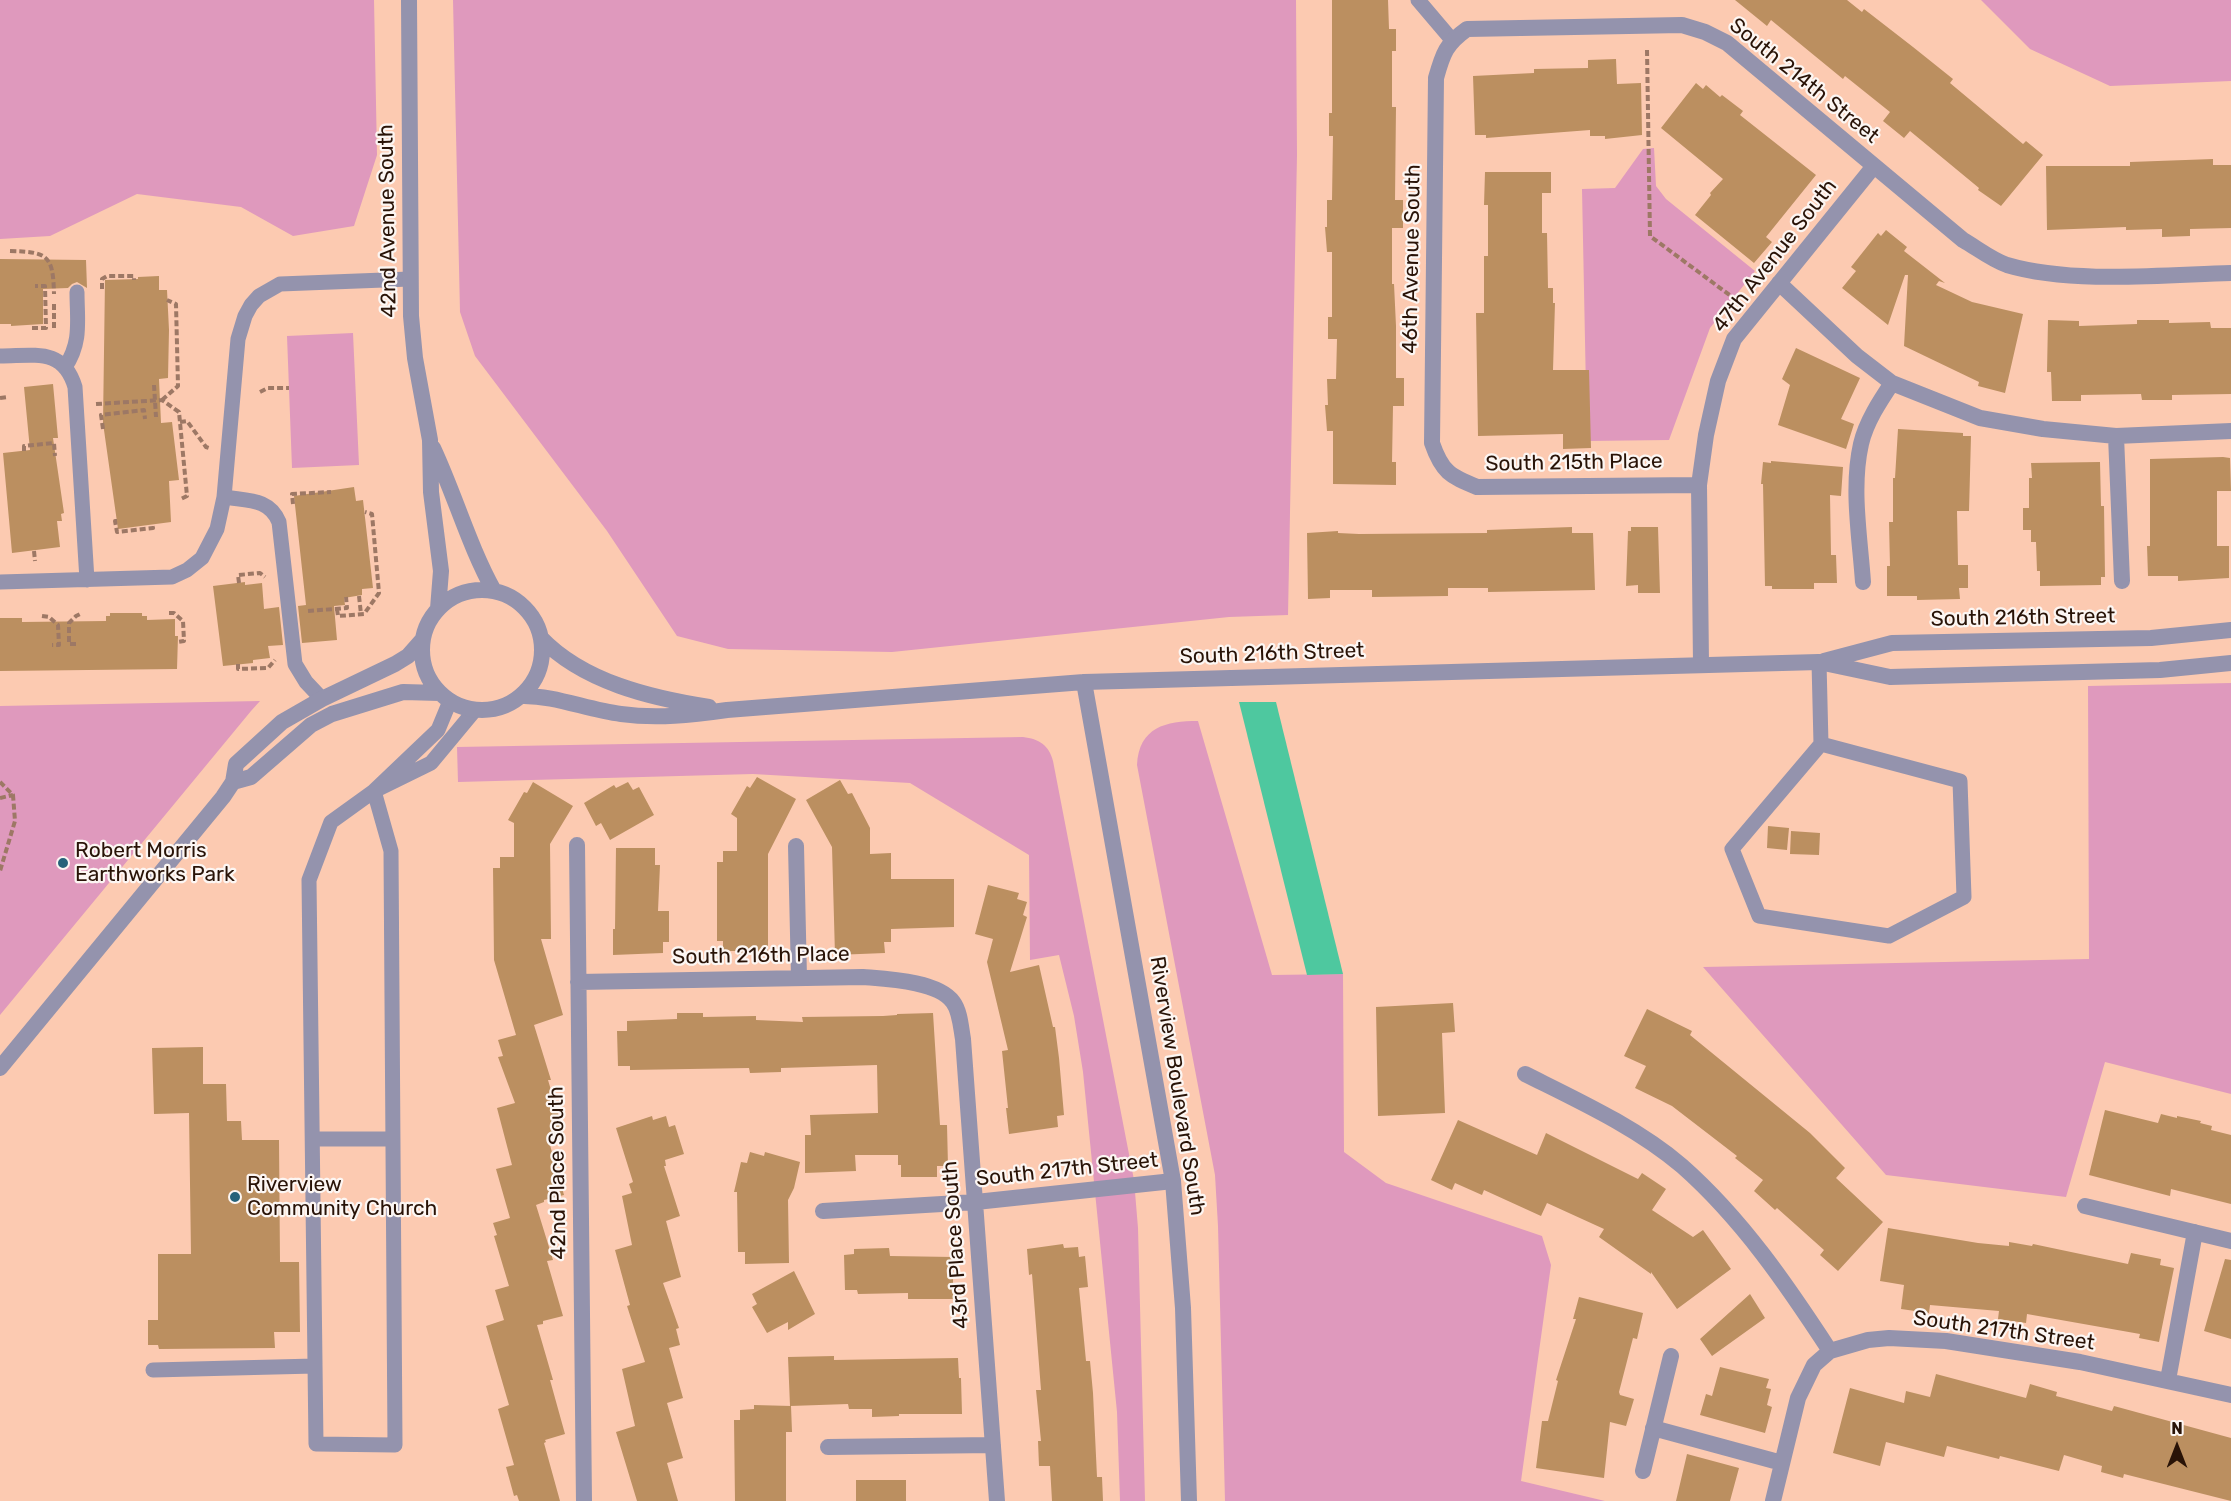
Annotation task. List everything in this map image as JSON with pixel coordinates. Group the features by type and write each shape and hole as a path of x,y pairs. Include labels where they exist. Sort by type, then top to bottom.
{"street":[{"name":"42nd Avenue South","path":"410,0 410,279 415,358 430,440 431,492 441,571 438,609"},
{"name":"South 214th Street","path":"1452,40 1467,29 1682,25 1705,32 1727,43 1963,240 2005,264 2042,272 2098,276 2231,273"},
{"name":"46th Avenue South","path":"1452,40 1442,54 1436,78 1432,443 1437,458 1452,477"},
{"name":"47th Avenue South","path":"1701,664 1699,484 1706,435 1718,381 1734,339 1874,166"},
{"path":"1779,283 1857,356 1892,383 1980,418 2043,429 2116,436 2231,432"},
{"path":"1863,582 1857,483 1861,443 1875,409 1892,383"},
{"path":"2116,436 2122,581"},
{"name":"42nd Avenue South","path":"430,440 450,484 482,569 494,591"},
{"name":"South 215th Place","path":"1452,477 1477,487 1699,484"},
{"path":"0,1068 233,782 236,764 282,722 322,699 408,656 423,639 438,609 449,600 466,592 494,591 520,602 537,624 543,654 539,669 532,684 521,696 507,705 475,710 445,697 403,692 332,714 311,725 251,777 233,782"},
{"name":"South 216th Street","path":"1819,662 1892,643 2151,638 2231,630"},
{"name":"South 216th Street","path":"541,638 554,651 605,680 678,702 727,710"},
{"path":"423,639 424,666 430,680 445,697"},
{"name":"South 216th Street","path":"521,696 538,696 620,714 649,717 684,716 727,710 1084,682 1819,662 1890,677 2160,670 2231,663"},
{"name":"Riverview Boulevard South","path":"1084,682 1173,1181 1183,1308 1189,1501"},
{"name":"42nd Place South","path":"577,845 584,1501"},
{"path":"796,846 799,978"},
{"name":"South 216th Place","path":"578,982 862,977 921,985 942,993"},
{"name":"43rd Place South","path":"942,993 954,1002 963,1039 997,1501"},
{"path":"1526,1074 1636,1133 1681,1166 1722,1206 1762,1253 1792,1293 1830,1351 1814,1365 1798,1398 1773,1501"},
{"name":"South 217th Street","path":"823,1211 976,1202 1173,1181"},
{"path":"2085,1206 2231,1241"},
{"path":"2168,1380 2195,1232"},
{"name":"South 217th Street","path":"1830,1351 1868,1340 1889,1338 1946,1341 2080,1362 2231,1395"},
{"path":"1643,1471 1671,1356"},
{"path":"1653,1428 1782,1463"},
{"path":"828,1447 993,1445"}],"lane":[{"path":"1418,0 1452,40"},
{"path":"0,582 172,577 187,570 202,558 216,529 224,496 238,339 245,316 255,300 280,284 410,279"},
{"path":"65,367 74,354 77,342 77,292"},
{"path":"0,356 51,356 70,372 75,387 87,580"},
{"path":"224,496 265,504 275,511 279,522 295,664 306,682 322,699"},
{"path":"1819,662 1821,744 1732,849 1759,916 1889,936 1964,897 1960,781 1821,744"},
{"path":"374,791 391,851 395,1445 316,1444 309,880 331,822 374,791 438,730 445,697"},
{"path":"374,791 431,763 475,710"},
{"path":"312,1139 393,1139"},
{"path":"153,1370 315,1366"}],"path":[{"path":"1647,50 1650,236 1754,314"},
{"path":"10,251 35,252 44,255 54,270 54,335"},
{"path":"102,289 102,279 107,276 134,276 134,280"},
{"path":"34,339 33,328 46,328 45,286 35,286"},
{"path":"87,405 162,400 178,386 176,304 167,300"},
{"path":"154,385 156,417"},
{"path":"260,393 268,388 289,388"},
{"path":"0,398 8,397"},
{"path":"162,400 179,412 187,496 182,499"},
{"path":"103,429 101,415 144,410 145,419"},
{"path":"180,422 187,421 206,447"},
{"path":"24,451 24,446 54,443 55,456"},
{"path":"294,508 292,494 331,492"},
{"path":"337,609 338,616 363,614 379,593 372,514 365,512"},
{"path":"117,521 115,521 117,532 153,528 152,525"},
{"path":"238,583 238,575 255,573"},
{"path":"359,596 361,614"},
{"path":"305,605 306,612 347,608 346,597"},
{"path":"168,613 174,613 183,621 184,641 178,642"},
{"path":"76,644 69,644 69,623 75,616 82,614"},
{"path":"42,616 49,617 58,626 59,645 52,645"},
{"path":"238,664 238,669 267,668 274,662"},
{"path":"0,782 13,795 15,821 0,871"},
{"path":"0,798 13,795"}],"shaded area":[{"path":"0,0 374,0 377,155 354,226 293,236 241,207 137,194 50,236 0,239"},
{"path":"453,0 1296,0 1297,155 1288,615 1229,617 892,652 728,649 677,636 607,531 475,356 460,312"},
{"path":"1981,0 2231,0 2231,81 2110,86 2030,49"},
{"path":"1654,148 1656,186 1666,199 1755,271 1710,328 1669,440 1587,441 1582,189 1615,188 1643,149"},
{"path":"353,333 359,465 292,468 287,336"},
{"path":"2231,683 2231,1094 2105,1062 2066,1197 1886,1175 1703,967 2089,959 2088,686"},
{"name":"Robert Morris Earthworks Park","path":"260,701 251,711 0,1015 0,706"},
{"path":"1239,702 1276,702 1343,974 1307,975"},
{"path":"1198,721 1272,975 1343,974 1344,1152 1386,1183 1542,1236 1551,1265 1521,1481 1605,1501 1225,1501 1215,1175 1137,765 1139,752 1149,734 1165,725"},
{"path":"1023,737 1034,739 1046,747 1053,761 1134,1180 1138,1228 1145,1501 1120,1501 1117,1412 1083,1072 1074,1016 1059,955 1030,960 1029,855 910,783 753,774 458,782 457,747"}],"building":[{"path":"1332,0 1388,0 1389,29 1396,29 1396,51 1392,51 1392,107 1396,107 1395,200 1403,200 1403,228 1392,228 1392,284 1394,284 1396,326 1396,378 1404,378 1404,406 1393,406 1392,462 1396,462 1396,485 1333,484 1333,431 1327,431 1325,405 1328,405 1327,379 1336,379 1337,339 1328,339 1328,317 1332,317 1332,252 1327,252 1325,227 1327,227 1327,200 1332,200 1333,136 1329,136 1329,113 1332,113"},
{"path":"1735,0 1847,0 1862,12 1864,9 1913,47 1953,79 1950,83 2023,144 2026,141 2043,155 2001,206 1978,190 1979,188 1910,131 1904,138 1883,121 1890,112 1845,76 1843,79 1771,20 1767,26"},
{"path":"1616,59 1617,84 1641,83 1642,135 1605,139 1605,136 1590,136 1590,130 1486,138 1486,135 1475,135 1473,76 1534,73 1534,69 1588,68 1588,60"},
{"path":"1696,83 1703,89 1706,85 1743,111 1740,115 1816,175 1766,237 1772,242 1754,263 1695,215 1723,179 1661,128"},
{"path":"2213,159 2213,165 2231,165 2231,228 2190,229 2190,236 2162,237 2162,229 2126,230 2126,227 2047,230 2046,166 2130,166 2130,162"},
{"path":"1485,172 1551,172 1551,193 1542,193 1542,233 1547,233 1548,288 1553,288 1553,303 1555,303 1553,370 1589,370 1591,448 1563,449 1563,434 1478,436 1476,313 1484,313 1484,256 1488,256 1488,205 1484,205"},
{"path":"1886,230 1907,247 1904,251 1945,283 1939,281 1936,285 1972,302 2023,314 2005,393 1978,386 1979,382 1904,346 1908,275 1905,275 1888,325 1842,288 1856,271 1851,267 1878,233 1881,236"},
{"path":"0,259 86,260 87,288 77,282 68,288 43,289 43,324 11,326 11,324 0,324"},
{"path":"159,276 159,290 167,290 169,330 168,378 159,379 161,423 172,422 179,480 169,481 171,522 118,529 103,423 105,280"},
{"path":"2048,320 2079,321 2079,326 2137,324 2137,320 2169,320 2169,323 2210,322 2211,328 2231,328 2231,394 2172,395 2172,400 2142,400 2141,394 2081,395 2081,401 2052,401 2051,372 2047,372"},
{"path":"1796,348 1860,378 1841,419 1854,424 1846,449 1778,425 1790,385 1782,379"},
{"path":"53,384 58,438 53,438 64,513 61,514 62,521 57,521 60,547 12,553 3,453 30,450 24,387"},
{"path":"1898,429 1963,433 1963,436 1971,436 1969,511 1957,511 1958,565 1968,565 1968,588 1959,588 1960,599 1917,600 1917,596 1887,596 1887,566 1890,566 1889,522 1893,522 1893,478 1895,478"},
{"path":"2230,458 2231,491 2217,491 2217,546 2229,546 2229,578 2178,581 2178,576 2148,576 2150,459"},
{"path":"1771,461 1843,467 1841,496 1830,495 1831,555 1836,555 1837,583 1814,583 1814,589 1772,589 1772,586 1765,586 1763,484 1761,484 1763,462 1771,463"},
{"path":"2100,462 2101,506 2104,506 2105,577 2101,577 2101,585 2040,586 2036,542 2031,542 2031,530 2023,530 2023,508 2029,508 2031,463"},
{"path":"354,487 356,501 363,500 373,588 362,589 362,595 344,598 345,605 334,606 337,640 302,643 298,606 306,605 294,496"},
{"path":"1572,527 1572,533 1593,533 1595,590 1488,592 1488,588 1448,588 1448,596 1372,597 1372,590 1330,590 1330,598 1308,599 1307,533 1338,531 1338,533 1359,534 1487,533 1487,530"},
{"path":"1631,527 1658,527 1660,593 1638,593 1638,585 1626,586 1628,531 1631,531"},
{"path":"245,582 245,585 262,583 264,609 279,607 283,645 268,646 270,658 253,660 253,663 223,666 213,586"},
{"path":"110,613 142,613 142,616 147,616 147,620 175,619 175,636 178,636 177,669 0,671 0,618 22,618 22,622 106,621 106,616 110,616"},
{"path":"757,777 796,799 768,854 768,953 738,955 738,951 723,951 723,941 717,941 717,862 723,862 723,851 737,851 737,818 731,814 747,786 750,788"},
{"path":"840,780 848,794 852,793 870,828 870,854 891,853 891,879 954,879 954,927 891,929 891,942 884,942 885,953 835,955 832,847 806,800"},
{"path":"533,782 573,806 550,844 551,939 541,939 563,1015 534,1025 564,1134 548,1138 564,1195 544,1200 536,1205 553,1260 547,1261 563,1316 543,1321 543,1324 537,1325 553,1380 550,1380 565,1434 545,1440 544,1443 560,1501 519,1501 517,1495 514,1496 506,1467 514,1465 498,1409 509,1405 486,1326 504,1320 495,1290 509,1286 494,1236 497,1235 493,1223 510,1218 496,1169 512,1165 497,1108 515,1103 498,1057 503,1056 498,1040 516,1035 494,960 493,868 500,868 500,857 514,857 514,823 508,820 524,792 527,793"},
{"path":"628,782 633,790 639,787 654,815 610,840 601,823 596,826 584,803 614,785 616,788"},
{"path":"1768,826 1789,828 1787,850 1767,848"},
{"path":"1791,831 1820,833 1819,855 1790,854"},
{"path":"616,848 655,848 655,865 660,865 658,911 669,911 669,942 663,942 663,953 613,955"},
{"path":"988,885 1019,893 1017,899 1027,902 1023,915 1027,917 1010,972 1039,965 1053,1027 1055,1027 1059,1058 1064,1115 1057,1116 1058,1127 1009,1134 1002,1051 1008,1050 987,962 993,939 975,934"},
{"path":"1453,1003 1455,1032 1442,1033 1445,1113 1378,1116 1376,1007"},
{"path":"1647,1009 1692,1031 1690,1035 1810,1133 1845,1168 1836,1178 1883,1222 1838,1271 1820,1255 1824,1250 1777,1208 1775,1210 1754,1191 1763,1180 1735,1158 1737,1156 1672,1106 1635,1088 1646,1066 1624,1056"},
{"path":"677,1013 703,1013 703,1017 756,1016 756,1020 803,1022 802,1017 933,1013 940,1125 947,1125 948,1166 937,1166 937,1177 901,1177 898,1155 855,1155 856,1171 805,1173 805,1135 811,1135 810,1115 878,1113 877,1065 781,1068 781,1072 750,1073 749,1068 630,1070 630,1066 618,1066 617,1031 627,1031 627,1021 677,1019"},
{"name":"Riverview Community Church","path":"203,1047 203,1084 226,1084 227,1121 241,1121 242,1140 279,1140 280,1262 299,1262 300,1332 274,1332 275,1348 159,1349 158,1345 148,1345 148,1320 158,1320 158,1254 191,1254 189,1113 154,1114 152,1048"},
{"path":"2105,1110 2158,1123 2161,1114 2177,1118 2177,1116 2201,1121 2200,1123 2212,1126 2211,1130 2231,1135 2231,1204 2171,1189 2170,1196 2089,1175"},
{"path":"652,1116 653,1120 666,1116 669,1127 675,1125 684,1154 665,1160 666,1166 664,1166 680,1216 666,1221 681,1277 663,1283 679,1328 676,1329 680,1345 669,1348 683,1398 667,1403 683,1458 667,1463 678,1501 637,1501 616,1432 635,1426 622,1369 645,1362 627,1306 630,1305 615,1250 632,1245 622,1196 632,1193 629,1184 633,1182 616,1128"},
{"path":"1458,1120 1537,1155 1546,1133 1638,1179 1642,1173 1666,1189 1652,1210 1693,1237 1703,1230 1731,1269 1677,1309 1651,1272 1651,1274 1599,1237 1604,1229 1547,1203 1541,1216 1484,1190 1482,1195 1455,1183 1452,1190 1431,1180"},
{"path":"750,1152 764,1156 765,1152 800,1162 794,1188 788,1200 789,1263 745,1264 745,1252 738,1252 737,1192 734,1192 741,1162 747,1163"},
{"path":"1888,1228 1978,1243 2009,1246 2009,1242 2032,1246 2033,1244 2128,1264 2131,1253 2161,1259 2160,1265 2174,1268 2159,1342 2139,1338 2140,1334 2027,1314 2026,1323 1998,1319 1999,1311 1930,1305 1929,1313 1901,1309 1904,1285 1880,1281"},
{"path":"1063,1244 1064,1248 1078,1247 1079,1257 1085,1256 1088,1287 1079,1288 1086,1361 1090,1361 1097,1477 1102,1477 1103,1501 1052,1501 1050,1466 1039,1466 1038,1441 1041,1441 1036,1390 1041,1390 1032,1274 1029,1275 1027,1249"},
{"path":"889,1248 890,1256 953,1257 953,1299 908,1299 908,1293 858,1294 857,1290 845,1290 844,1255 854,1254 854,1249"},
{"path":"2225,1259 2231,1260 2231,1339 2204,1331"},
{"path":"794,1271 815,1314 788,1330 788,1322 767,1333 752,1307 757,1304 752,1294"},
{"path":"1750,1294 1765,1318 1712,1356 1700,1339"},
{"path":"1579,1297 1643,1313 1637,1339 1633,1338 1619,1392 1620,1395 1634,1399 1626,1426 1610,1422 1604,1478 1536,1468 1542,1421 1548,1421 1558,1381 1556,1380 1576,1319 1573,1319"},
{"path":"834,1356 834,1360 958,1358 962,1414 899,1414 899,1416 872,1417 872,1409 849,1409 848,1404 790,1406 788,1357"},
{"path":"1720,1367 1769,1379 1766,1388 1771,1389 1767,1405 1772,1407 1765,1433 1700,1415 1706,1394 1712,1396"},
{"path":"1936,1374 2026,1398 2030,1384 2057,1392 2056,1396 2112,1411 2114,1406 2231,1438 2231,1501 2124,1474 2123,1478 2101,1472 2102,1466 2064,1455 2059,1471 1947,1446 1944,1457 1886,1442 1880,1466 1833,1453 1850,1388 1904,1403 1906,1391 1930,1397"},
{"path":"754,1405 791,1406 792,1432 786,1432 786,1501 735,1501 734,1420 740,1420 740,1410 754,1409"},
{"path":"1687,1454 1739,1468 1730,1501 1676,1501"},
{"path":"856,1480 906,1480 906,1501 856,1501"}],"place":[{"name":"Robert Morris Earthworks Park","path":"63,863"},
{"name":"Riverview Community Church","path":"235,1197"}]}
